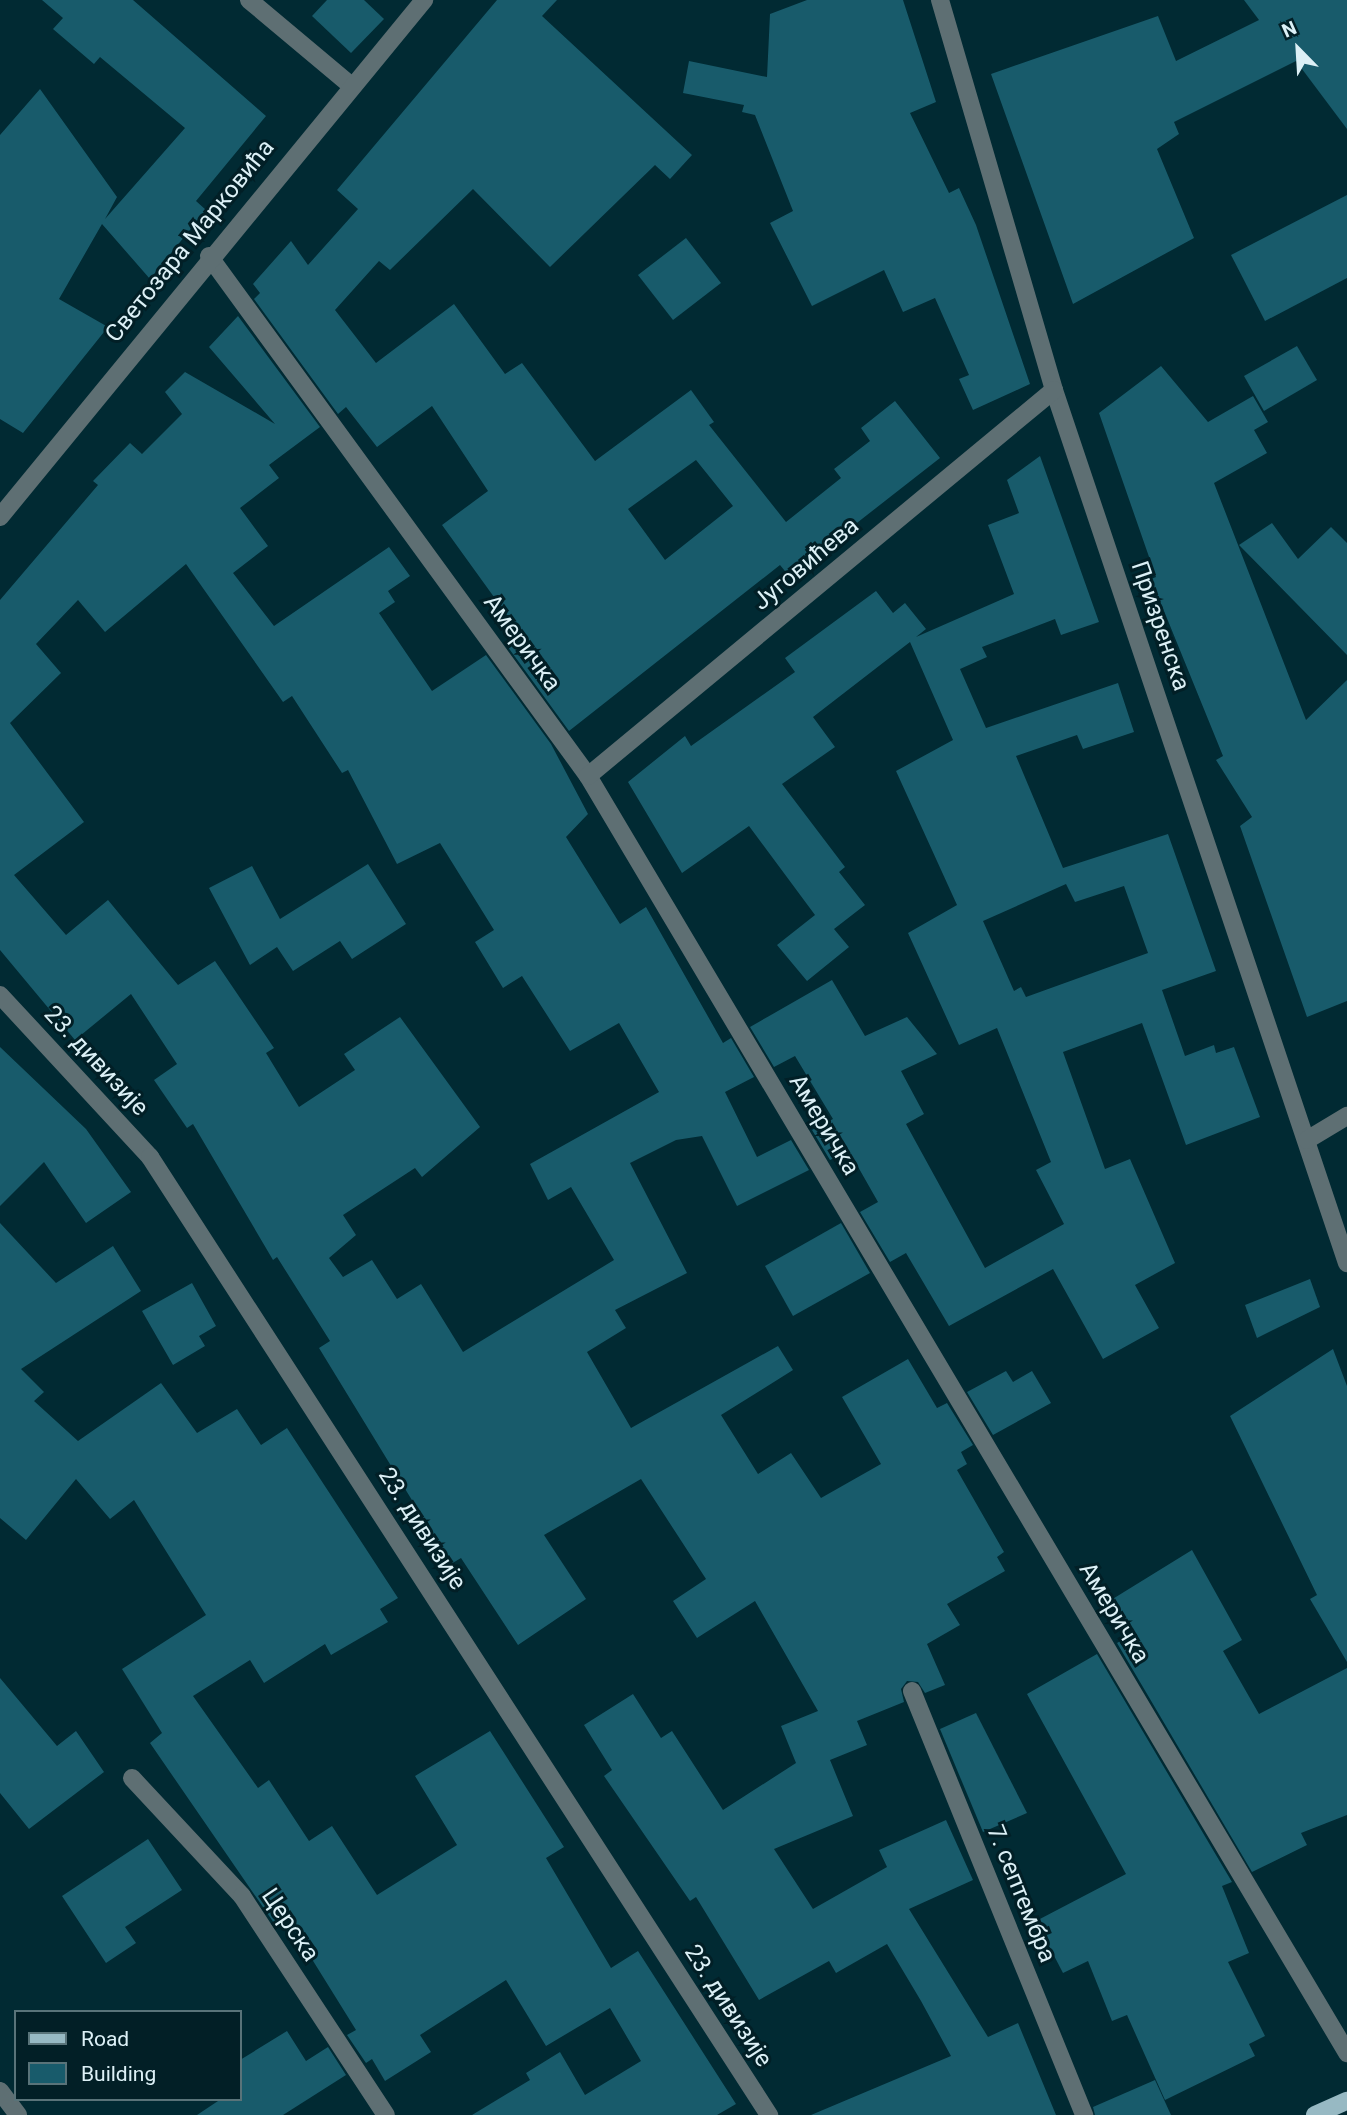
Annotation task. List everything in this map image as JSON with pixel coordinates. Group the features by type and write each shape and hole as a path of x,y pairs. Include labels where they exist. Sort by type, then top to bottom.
{"main road":[{"path":"1315,2115 1347,2101"}],"street":[{"path":"249,0 349,84"},
{"name":"Светозара Марковића","path":"0,517 349,84 424,0"},
{"path":"942,5 960,0"},
{"name":"Призренска","path":"942,5 1054,390 1347,1263"},
{"name":"Америчка","path":"209,256 589,776 1347,2053"},
{"name":"Југовићева","path":"589,776 1054,390"},
{"name":"23. дивизије","path":"0,995 150,1157 769,2115"},
{"path":"1307,1140 1347,1116"},
{"name":"7. септембра","path":"912,1691 1084,2115"},
{"name":"Церска","path":"132,1778 242,1896 386,2115"},
{"path":"0,2091 18,2115"}],"building":[{"path":"42,0 133,0 266,116 196,201 206,210 150,279 102,224 59,299 108,327 23,433 0,419 0,135 40,89 117,197 105,219 185,128 100,57 94,64 53,29 63,18"},
{"path":"327,0 364,0 384,19 351,53 312,16"},
{"path":"497,0 557,0 542,16 692,155 670,179 655,165 550,267 473,189 390,270 379,261 335,310 376,363 454,304 505,374 522,363 595,461 691,390 714,422 709,425 786,522 841,478 834,469 870,441 861,428 895,401 940,458 789,576 780,565 569,731 505,643 520,633 442,525 488,491 432,406 377,447 346,407 338,414 254,299 260,293 253,284 291,241 308,265 358,209 337,190","holes":["696,460 733,506 665,560 628,509"]},
{"path":"807,0 903,0 936,102 910,113 949,193 959,188 976,225 1030,384 973,410 959,379 969,375 935,298 903,312 884,270 812,306 770,223 793,211 755,115 742,112 744,105 683,93 689,61 767,77 770,14"},
{"path":"1244,0 1347,0 1347,129 1296,61 1174,122 1179,134 1157,149 1194,238 1073,304 991,74 1158,16 1176,61 1259,20"},
{"path":"1347,195 1347,278 1265,321 1231,255"},
{"path":"686,238 721,283 673,320 638,275"},
{"path":"238,316 320,427 269,465 279,478 240,508 268,546 233,573 274,626 389,547 410,576 388,591 395,602 379,613 432,691 486,655 551,744 588,814 566,837 620,924 646,907 723,1043 731,1038 754,1077 725,1092 757,1157 791,1140 809,1170 737,1206 702,1136 676,1140 630,1163 687,1273 615,1310 626,1328 587,1352 631,1428 778,1346 793,1370 721,1415 758,1474 791,1453 821,1498 881,1464 842,1397 908,1359 937,1408 947,1403 973,1445 961,1452 967,1464 957,1470 1004,1552 997,1557 1005,1571 947,1604 960,1625 927,1644 945,1685 925,1693 918,1682 907,1681 901,1689 904,1702 857,1721 867,1745 830,1760 853,1816 774,1849 813,1909 887,1867 879,1850 946,1820 973,1880 909,1909 988,2037 1018,2023 1056,2115 811,2115 951,2056 921,2001 887,1944 836,1973 829,1961 759,2000 696,1897 690,1901 604,1776 612,1770 584,1725 633,1694 661,1738 672,1731 723,1810 796,1763 781,1726 818,1711 755,1601 697,1638 673,1601 706,1579 641,1479 544,1535 586,1599 518,1645 461,1558 451,1564 319,1348 330,1341 277,1257 273,1260 193,1124 187,1128 154,1080 177,1064 131,994 75,1040 0,950 0,600 98,485 93,481 130,443 142,454 182,414 165,392 185,372 275,424 209,347","holes":["186,564 283,702 292,696 342,773 348,770 397,864 440,843 494,930 475,942 503,988 522,976 570,1051 619,1023 659,1092 530,1164 548,1200 571,1187 614,1260 463,1352 421,1284 397,1299 372,1260 343,1277 329,1258 356,1235 343,1215 415,1168 422,1177 480,1127 400,1017 344,1054 355,1070 299,1107 266,1053 274,1048 215,961 178,985 108,900 66,935 14,875 84,822 10,723 61,673 36,644 78,600 105,632"]},
{"path":"1297,346 1317,380 1264,411 1244,376"},
{"path":"1161,366 1208,422 1253,396 1268,422 1254,430 1267,453 1214,483 1306,720 1347,680 1347,1001 1307,1017 1240,826 1252,817 1216,760 1223,756 1151,579 1156,577 1099,413"},
{"path":"1040,456 1099,622 1061,635 1055,619 982,647 987,657 960,669 986,728 1118,683 1134,732 1083,749 1077,735 1016,756 1063,868 1168,834 1216,971 1162,990 1185,1056 1214,1045 1216,1053 1234,1047 1260,1117 1186,1145 1142,1023 1063,1052 1105,1169 1130,1159 1175,1263 1135,1285 1159,1328 1103,1359 1053,1269 949,1326 906,1253 890,1262 860,1212 878,1202 849,1151 830,1160 812,1130 833,1119 795,1056 774,1067 750,1027 832,980 865,1036 907,1017 937,1054 901,1071 924,1114 906,1124 985,1268 1064,1224 1036,1170 1051,1162 997,1028 959,1045 908,933 957,905 896,771 953,740 910,642 813,717 835,747 782,784 845,867 839,872 865,905 834,929 849,947 807,981 777,945 815,915 749,826 682,873 628,782 685,736 691,746 795,672 785,658 876,591 893,613 905,603 926,629 916,637 1014,594 988,525 1019,513 1007,480","holes":["1066,884 1075,902 1124,886 1148,953 1026,997 1021,987 1014,991 983,921"]},
{"path":"1272,523 1298,559 1331,527 1347,543 1347,655 1239,545"},
{"path":"368,864 406,924 352,959 340,941 293,971 277,947 250,965 209,888 252,866 280,919"},
{"path":"0,1047 86,1129 131,1192 86,1223 44,1162 0,1206"},
{"path":"0,1223 56,1283 113,1246 141,1291 21,1369 44,1392 34,1401 78,1441 161,1383 197,1433 237,1409 261,1445 287,1428 398,1598 380,1609 388,1622 331,1655 325,1644 264,1683 250,1660 193,1696 258,1788 269,1780 309,1841 332,1826 377,1895 457,1845 415,1776 490,1731 564,1847 546,1858 611,1968 638,1951 736,2104 717,2115 472,2115 530,2080 526,2073 560,2052 585,2095 641,2061 610,2008 546,2046 506,1980 420,2035 431,2052 385,2081 372,2059 366,2063 347,2035 356,2030 287,1919 276,1926 150,1743 162,1733 122,1669 206,1615 134,1500 110,1519 76,1479 26,1540 0,1518"},
{"path":"841,1223 870,1273 793,1316 765,1266"},
{"path":"1310,1279 1320,1307 1257,1338 1245,1305"},
{"path":"192,1283 216,1326 199,1336 205,1346 173,1365 142,1311"},
{"path":"1333,1349 1347,1386 1347,1662 1310,1599 1317,1595 1230,1416"},
{"path":"1006,1371 1013,1382 1032,1371 1051,1403 993,1435 967,1392"},
{"path":"1192,1550 1242,1640 1223,1651 1259,1714 1347,1668 1347,1815 1301,1833 1307,1845 1252,1872 1117,1643 1132,1634 1111,1600"},
{"path":"1097,1654 1232,1882 1222,1886 1249,1953 1228,1962 1265,2036 1249,2044 1255,2056 1165,2100 1127,2015 1112,2021 1088,1961 1063,1973 1036,1921 1126,1874 1027,1694"},
{"path":"0,1678 57,1746 76,1731 104,1772 29,1829 0,1793"},
{"path":"976,1713 1027,1813 983,1832 940,1729"},
{"path":"148,1839 182,1890 125,1927 136,1943 106,1963 62,1896"},
{"path":"287,2031 306,2061 328,2047 346,2075 283,2115 197,2115 218,2101 242,2101 242,2059"},
{"path":"1155,2080 1171,2115 1095,2115 1093,2107"}]}
